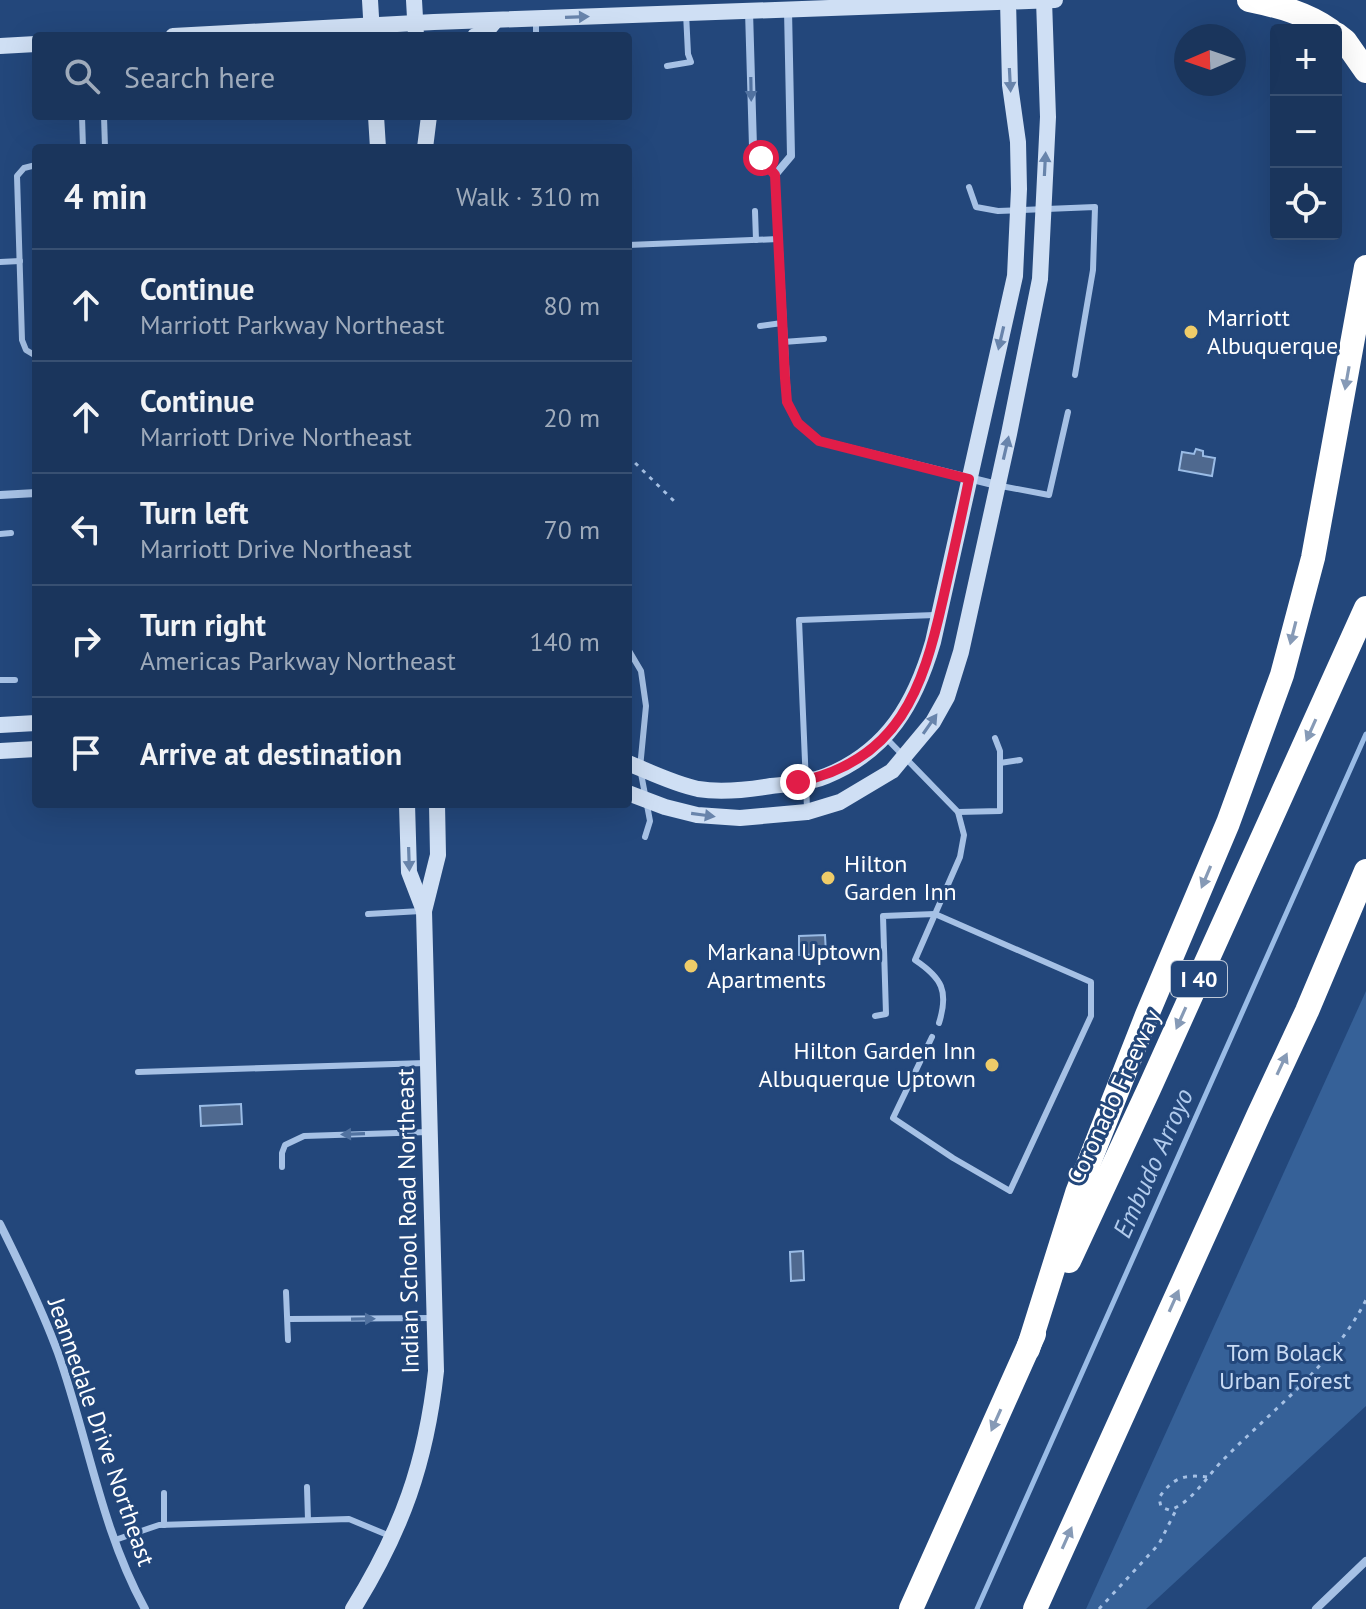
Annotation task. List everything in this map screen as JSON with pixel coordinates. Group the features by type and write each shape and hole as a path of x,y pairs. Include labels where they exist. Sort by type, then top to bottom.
{"highway":[{"path":"1249,0 1277,5 1320,24"},
{"path":"1342,39 1366,71"},
{"path":"1028,1349 1077,1193 1147,1015 1228,823 1282,675 1313,558 1366,271"},
{"name":"Coronado Freeway","path":"911,1609 1366,608"},
{"path":"1035,1609 1307,1011 1366,871"},
{"path":"1307,1011 1366,908"}],"street":[{"path":"370,0 372,30"},
{"path":"414,0 416,29"},
{"path":"632,794 697,815 740,818 807,812 840,802 892,771 933,722 947,697 961,652 1040,279 1048,117 1044,0"},
{"path":"306,32 416,29 496,20 1055,0"},
{"path":"634,766 697,788 737,791 824,777 853,762 885,738 915,694 939,615 1015,276 1020,211 1018,142 1010,85 1008,1"},
{"path":"775,175 791,156 788,10"},
{"path":"749,11 753,147 775,175 787,402 798,423 819,441 997,485"},
{"path":"486,32 496,20"},
{"path":"0,46 32,44"},
{"path":"375,120 378,144"},
{"path":"418,120 419,144"},
{"path":"426,144 428,120"},
{"path":"0,495 32,493"},
{"path":"0,725 32,723"},
{"path":"0,751 32,748"},
{"name":"Indian School Road Northeast","path":"407,808 409,872 424,911"},
{"name":"Indian School Road Northeast","path":"353,1609 394,1537 410,1495 431,1420 437,1318 424,911 438,855 437,808"},
{"name":"Jeannedale Drive Northeast","path":"0,1224 58,1354 115,1540 131,1584 145,1609"},
{"path":"1316,1609 1366,1561"}],"lane":[{"path":"667,66 691,62 686,13"},
{"path":"536,19 536,32"},
{"path":"82,120 83,144"},
{"path":"104,120 105,144"},
{"path":"32,166 24,168 17,176 22,340 26,350 32,354"},
{"path":"969,187 976,207 998,211 1095,207 1093,270 1075,375"},
{"path":"755,211 756,240"},
{"path":"632,245 778,239"},
{"path":"0,262 20,261"},
{"path":"760,326 782,323"},
{"path":"783,342 824,339"},
{"path":"997,485 1049,495 1068,412"},
{"path":"0,534 11,533"},
{"path":"807,812 799,620 939,615"},
{"path":"632,656 641,671 646,706 634,766 647,800 650,821 645,837"},
{"path":"0,680 15,680"},
{"path":"885,738 958,812 964,835 960,857 915,960 935,973 944,992 939,1023"},
{"path":"958,812 1000,811 1000,751 995,738"},
{"path":"1000,763 1020,760"},
{"path":"368,914 424,911"},
{"path":"875,1016 886,1014 883,916 935,914 1091,982 1091,1016 1010,1191 893,1118 932,1037"},
{"path":"138,1072 429,1063"},
{"path":"282,1167 285,1145 304,1136 431,1132"},
{"path":"286,1292 288,1340"},
{"path":"289,1319 437,1318"},
{"path":"307,1487 308,1520"},
{"path":"164,1493 164,1525"},
{"path":"115,1540 164,1525 349,1519 394,1537"}],"path":[{"path":"632,460 675,502"},
{"path":"1099,1609 1159,1544 1177,1508 1319,1369 1351,1329 1366,1300"},
{"path":"1177,1508 1169,1510 1161,1507 1159,1498 1169,1484 1182,1476 1207,1477"}],"green space":[{"name":"Tom Bolack Urban Forest","path":"1366,991 1366,1406 1146,1609 1086,1609"}],"shaded area":[{"path":"1196,449 1203,451 1203,456 1215,458 1212,476 1179,470 1182,452 1194,454"},
{"path":"825,935 826,954 799,955 799,936"},
{"path":"241,1104 242,1124 201,1126 200,1106"},
{"path":"803,1251 804,1280 791,1281 790,1252"}],"waterway":[{"name":"Embudo Arroyo","path":"977,1609 1366,734"}],"place":[{"name":"Marriott Albuquerque","path":"1191,332"},
{"name":"Hilton Garden Inn","path":"828,878"},
{"name":"Markana Uptown Apartments","path":"691,966"},
{"name":"Hilton Garden Inn Albuquerque Uptown","path":"992,1065"}],"route":[{"path":"761,158 775,175 787,402 798,423 819,441 969,479 933,642 910,705 885,738 853,762 824,777 798,782"}]}
